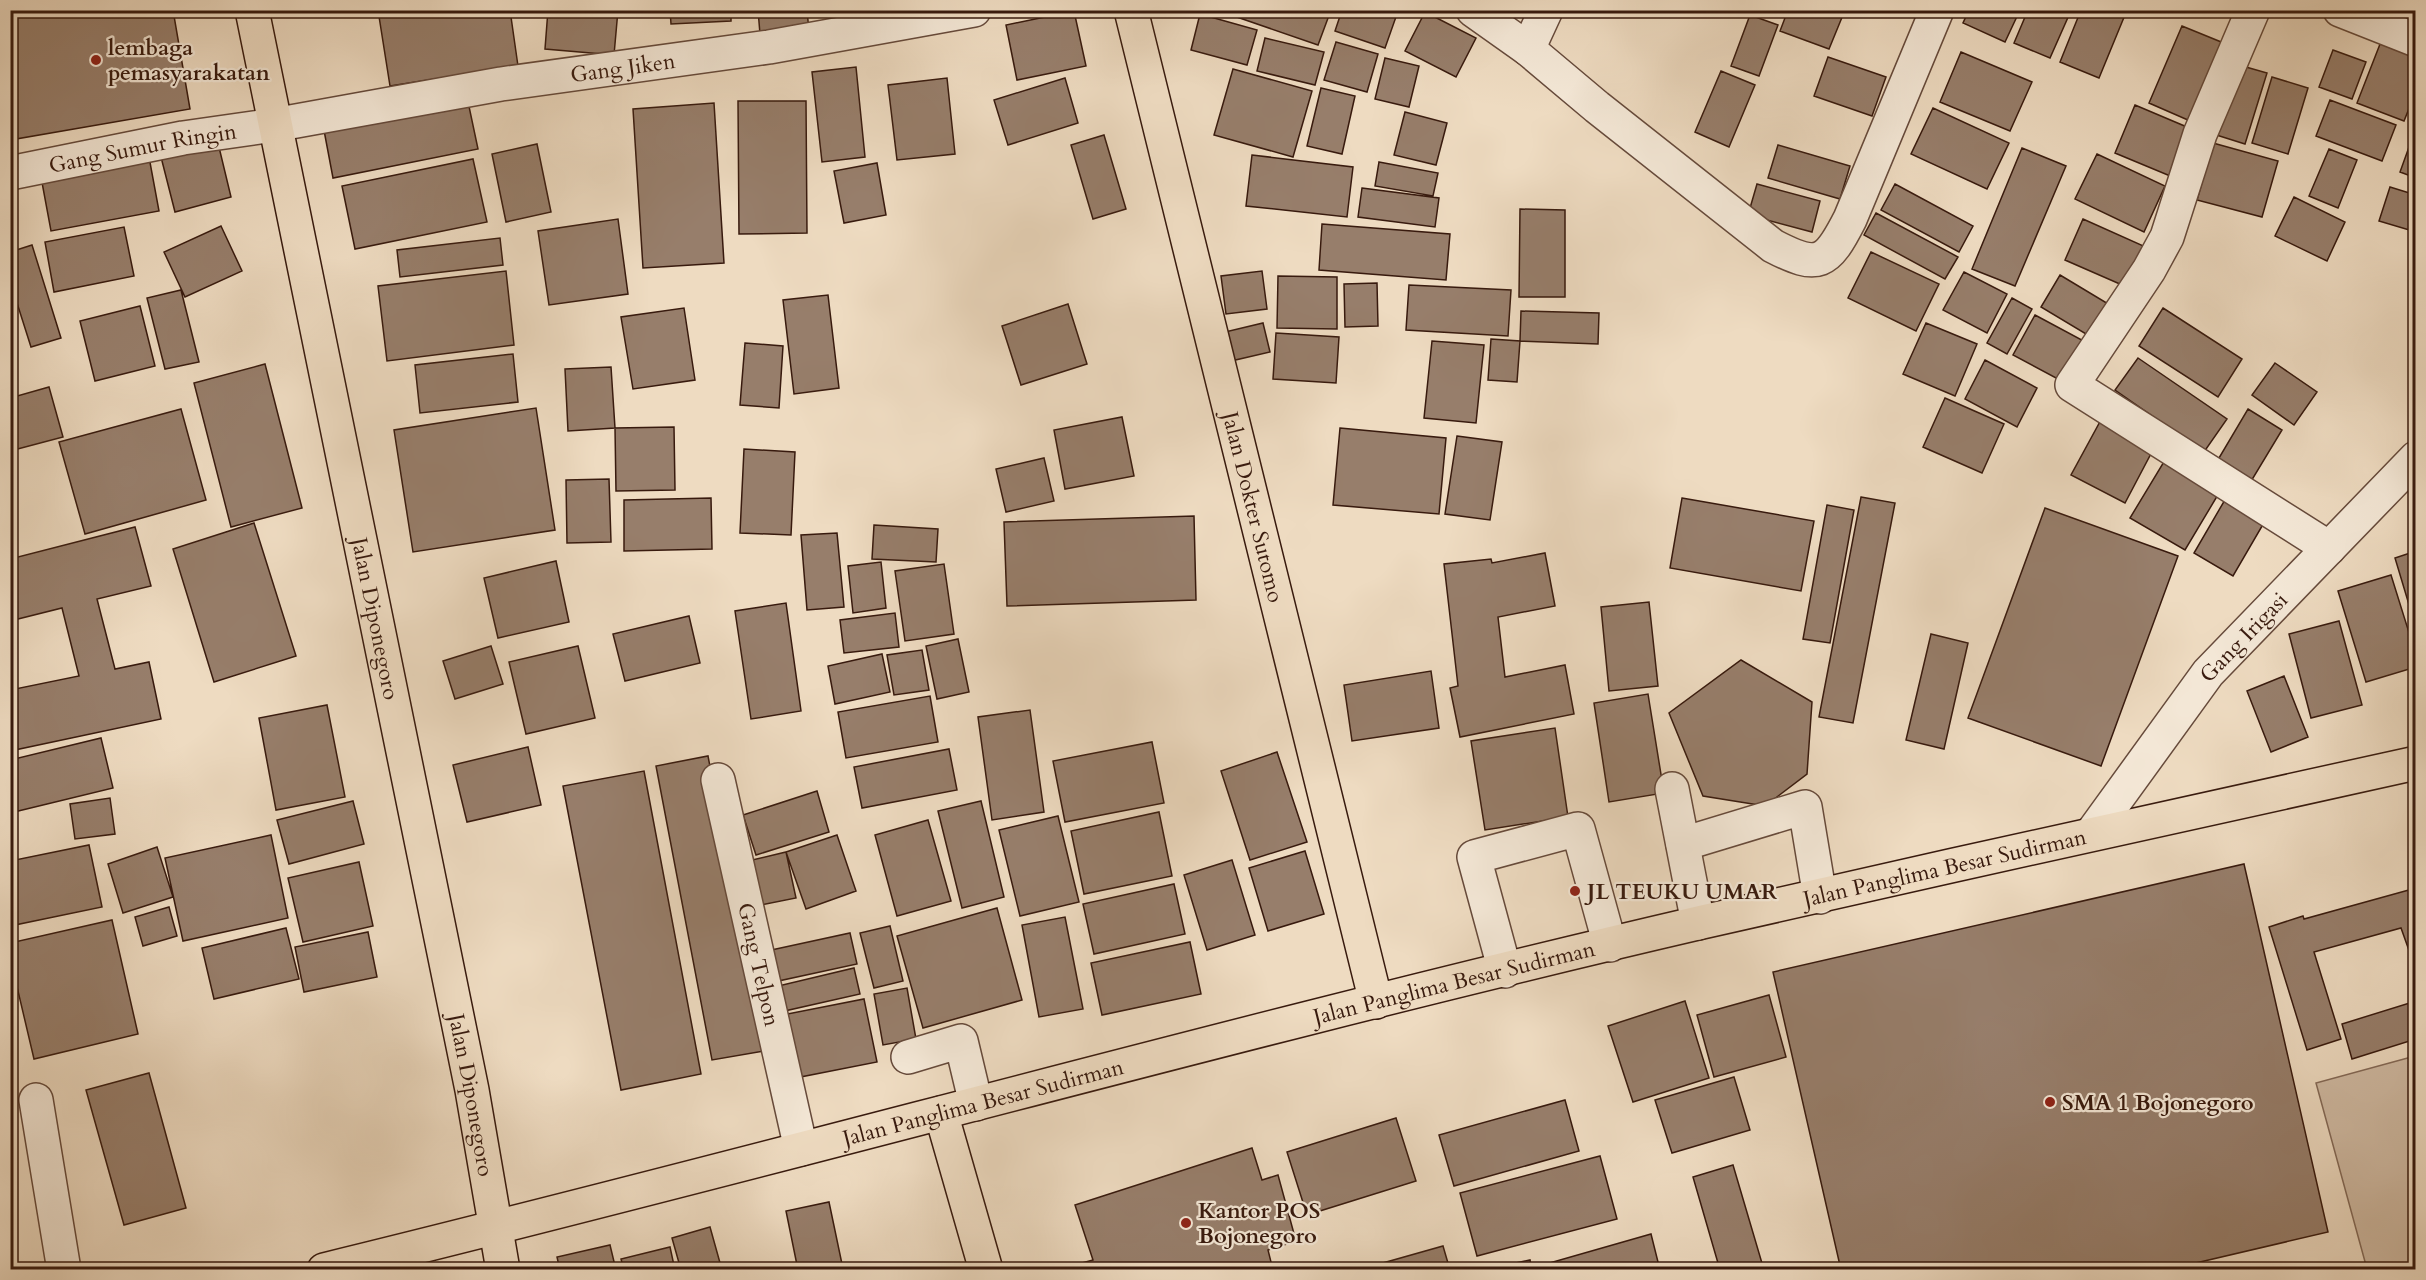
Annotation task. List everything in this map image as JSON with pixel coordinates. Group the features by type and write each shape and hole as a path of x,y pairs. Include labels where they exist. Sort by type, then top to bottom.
{"main road":[{"name":"Jalan Diponegoro","path":"252,10 470,1079 503,1269"},
{"name":"Jalan Dokter Sutomo","path":"1131,10 1376,1002"},
{"name":"Jalan Panglima Besar Sudirman","path":"324,1269 1376,1002 1698,923 1820,897 2092,833 2415,763"},
{"path":"941,1113 986,1269"}],"street":[{"name":"Gang Jiken","path":"274,125 501,84 769,47 974,10"},
{"path":"1473,10 1528,49 1773,246 1795,257 1812,262 1822,259 1831,250 1850,219 1937,10"},
{"path":"1528,49 1546,10"},
{"path":"2253,10 2200,134 2167,237 2149,270 2072,385 2328,548"},
{"path":"2340,10 2415,40"},
{"name":"Gang Sumur Ringin","path":"10,173 183,138 274,125"},
{"name":"Gang Irigasi","path":"2092,833 2208,673 2415,458"},
{"name":"Gang Telpon","path":"718,780 801,1149"},
{"path":"1672,789 1698,923"},
{"path":"1683,844 1804,807 1820,897"},
{"path":"1505,971 1474,857 1578,829 1610,945"},
{"path":"908,1058 961,1041 976,1104"},
{"path":"36,1100 64,1269"}],"shaded area":[{"path":"2415,1056 2415,1269 2367,1269 2316,1083"}],"building":[{"name":"lembaga pemasyarakatan","path":"10,10 173,10 190,109 10,140"},
{"path":"378,10 510,10 518,66 390,86"},
{"path":"548,10 618,10 614,55 545,49"},
{"path":"670,10 731,10 731,21 671,24"},
{"path":"758,10 807,10 809,31 760,34"},
{"path":"1229,10 1331,10 1318,45 1228,14"},
{"path":"1342,10 1387,10 1397,14 1385,48 1335,31"},
{"path":"1788,10 1845,10 1829,49 1780,31"},
{"path":"1969,10 2020,10 2005,42 1963,23"},
{"path":"2028,10 2059,10 2069,15 2050,58 2014,43"},
{"path":"2081,10 2127,10 2099,78 2060,62"},
{"path":"1074,11 1086,66 1017,80 1006,25"},
{"path":"1425,12 1476,38 1456,77 1405,51"},
{"path":"1200,14 1257,30 1247,65 1191,50"},
{"path":"1750,15 1778,25 1759,76 1731,66"},
{"path":"2182,26 2231,46 2197,124 2149,103"},
{"path":"1265,38 1324,52 1315,85 1257,71"},
{"path":"2382,39 2416,52 2416,91 2404,121 2357,103"},
{"path":"1336,42 1378,54 1367,92 1324,80"},
{"path":"2333,50 2366,62 2352,99 2319,87"},
{"path":"1961,52 2032,82 2010,131 1940,102"},
{"path":"1828,57 1886,77 1872,116 1814,96"},
{"path":"1385,58 1419,66 1409,107 1375,99"},
{"path":"2232,63 2267,73 2245,144 2210,133"},
{"path":"856,67 865,157 822,162 812,72"},
{"path":"1233,69 1312,91 1293,157 1214,135"},
{"path":"1721,71 1755,85 1729,147 1695,132"},
{"path":"2272,77 2308,88 2288,154 2252,143"},
{"path":"947,78 955,154 897,160 888,85"},
{"path":"1065,78 1078,123 1008,145 994,100"},
{"path":"1321,88 1355,96 1342,154 1307,146"},
{"path":"467,97 478,149 333,178 323,125"},
{"path":"2330,100 2396,125 2382,161 2316,136"},
{"path":"738,101 806,101 807,233 739,234"},
{"path":"714,103 724,263 643,268 633,109"},
{"path":"2135,105 2194,130 2175,178 2115,153"},
{"path":"1933,108 2009,143 1987,189 1911,154"},
{"path":"1405,112 1447,123 1436,165 1394,155"},
{"path":"1104,135 1126,209 1093,219 1071,145"},
{"path":"2413,136 2416,137 2416,178 2400,172"},
{"path":"218,143 231,197 175,212 161,157"},
{"path":"2213,143 2278,161 2262,217 2197,200"},
{"path":"537,144 551,212 506,222 492,154"},
{"path":"1778,145 1850,166 1840,199 1768,178"},
{"path":"2022,148 2066,166 2015,286 1972,269"},
{"path":"2329,149 2357,160 2338,208 2309,196"},
{"path":"2097,154 2165,186 2144,232 2075,199"},
{"path":"1252,155 1353,167 1347,217 1246,206"},
{"path":"149,157 159,211 51,231 41,177"},
{"path":"473,159 487,222 355,249 342,186"},
{"path":"1379,162 1438,173 1433,196 1375,186"},
{"path":"877,163 886,215 844,223 834,171"},
{"path":"1757,184 1820,201 1812,232 1748,215"},
{"path":"1895,184 1973,226 1959,252 1881,210"},
{"path":"2390,187 2416,195 2416,232 2379,221"},
{"path":"1362,188 1439,198 1435,227 1358,217"},
{"path":"2294,197 2345,222 2327,261 2275,236"},
{"path":"1520,209 1565,210 1565,297 1519,297"},
{"path":"1876,213 1958,257 1945,279 1864,235"},
{"path":"618,219 628,294 549,305 538,231"},
{"path":"2083,219 2148,248 2129,288 2065,260"},
{"path":"1322,224 1450,234 1446,280 1319,270"},
{"path":"221,226 242,271 185,297 164,252"},
{"path":"124,227 134,276 54,292 45,242"},
{"path":"500,238 503,265 400,277 397,250"},
{"path":"32,245 61,338 31,347 10,281 10,252"},
{"path":"1871,252 1939,284 1916,331 1848,298"},
{"path":"506,271 514,345 387,361 378,286"},
{"path":"1262,271 1267,309 1226,314 1221,276"},
{"path":"1964,272 2007,294 1987,333 1943,310"},
{"path":"2060,275 2115,308 2096,340 2041,307"},
{"path":"1278,276 1337,277 1337,329 1277,328"},
{"path":"1377,283 1378,326 1345,327 1344,284"},
{"path":"1409,285 1511,290 1508,336 1406,330"},
{"path":"181,290 199,362 165,369 147,298"},
{"path":"828,295 839,388 794,394 783,300"},
{"path":"2012,298 2032,309 2007,354 1987,343"},
{"path":"1068,304 1087,364 1021,385 1002,326"},
{"path":"140,306 155,366 95,381 80,321"},
{"path":"684,308 695,380 633,389 621,317"},
{"path":"2163,308 2242,359 2218,397 2139,346"},
{"path":"1521,311 1599,313 1598,344 1520,341"},
{"path":"2035,315 2093,346 2071,386 2013,355"},
{"path":"1263,323 1270,352 1231,361 1225,332"},
{"path":"1926,323 1977,344 1955,396 1903,374"},
{"path":"1276,333 1339,337 1336,383 1273,379"},
{"path":"1491,339 1520,341 1517,382 1488,380"},
{"path":"1432,341 1484,345 1476,423 1424,418"},
{"path":"745,343 783,346 779,408 740,405"},
{"path":"513,354 518,402 420,413 415,365"},
{"path":"2138,358 2227,419 2204,452 2115,390"},
{"path":"1985,360 2037,388 2017,427 1965,399"},
{"path":"2275,363 2317,392 2294,425 2252,395"},
{"path":"265,364 302,508 231,527 194,383"},
{"path":"611,367 615,428 568,431 565,369"},
{"path":"49,387 63,437 10,451 10,398"},
{"path":"1945,398 2004,424 1982,473 1923,447"},
{"path":"536,408 555,530 413,552 394,430"},
{"path":"181,409 206,500 85,534 59,442"},
{"path":"2248,409 2282,430 2250,483 2216,463"},
{"path":"1122,417 1134,476 1065,489 1054,430"},
{"path":"2102,418 2155,446 2125,503 2071,475"},
{"path":"674,427 675,490 616,491 615,428"},
{"path":"1340,428 1446,438 1439,514 1333,505"},
{"path":"1457,436 1502,442 1490,520 1445,514"},
{"path":"744,449 795,452 791,535 740,533"},
{"path":"1044,458 1054,501 1006,512 996,469"},
{"path":"2165,460 2219,493 2185,550 2130,518"},
{"path":"609,479 611,542 567,543 566,480"},
{"path":"1861,497 1895,503 1853,723 1819,717"},
{"path":"711,498 712,549 624,551 624,500"},
{"path":"1682,498 1814,521 1801,591 1670,568"},
{"path":"2226,498 2265,521 2233,576 2194,553"},
{"path":"1827,505 1854,510 1830,643 1803,639"},
{"path":"2045,508 2178,556 2101,766 1968,718"},
{"path":"1194,516 1196,600 1007,606 1004,522"},
{"path":"254,523 296,656 214,682 173,549"},
{"path":"874,525 938,529 936,562 872,559"},
{"path":"135,527 151,586 97,599 115,669 149,662 161,719 10,751 10,690 79,676 62,608 10,621 10,559"},
{"path":"837,533 844,607 807,610 801,535"},
{"path":"2416,551 2416,628 2395,558"},
{"path":"1545,553 1555,606 1498,617 1505,677 1565,665 1574,714 1460,737 1450,688 1458,686 1444,564 1491,559 1492,563"},
{"path":"556,561 569,622 498,638 484,578"},
{"path":"881,562 886,608 853,613 848,566"},
{"path":"944,564 954,634 905,641 895,571"},
{"path":"2391,575 2416,655 2416,667 2366,682 2338,591"},
{"path":"1649,602 1658,686 1609,691 1601,607"},
{"path":"786,603 801,711 751,719 735,611"},
{"path":"895,613 899,647 844,653 840,620"},
{"path":"689,616 700,663 625,681 613,634"},
{"path":"2339,621 2362,705 2311,718 2289,634"},
{"path":"1931,634 1968,643 1944,749 1906,740"},
{"path":"958,639 969,692 937,699 926,646"},
{"path":"491,646 503,684 455,699 443,661"},
{"path":"578,646 595,718 526,734 509,662"},
{"path":"922,650 929,690 894,695 887,655"},
{"path":"882,654 890,692 835,704 828,666"},
{"path":"1741,660 1812,702 1807,774 1765,806 1703,796 1669,713"},
{"path":"1431,671 1439,728 1352,741 1344,685"},
{"path":"2284,676 2308,737 2271,752 2247,691"},
{"path":"1648,694 1664,793 1609,802 1594,703"},
{"path":"930,696 938,742 846,758 838,712"},
{"path":"327,705 345,797 276,810 259,718"},
{"path":"1030,710 1044,812 992,820 978,717"},
{"path":"1555,728 1568,817 1485,830 1471,741"},
{"path":"101,738 113,788 10,813 10,760"},
{"path":"1152,742 1164,803 1065,822 1053,761"},
{"path":"528,747 541,805 467,822 453,765"},
{"path":"949,749 957,790 862,808 854,767"},
{"path":"1277,752 1307,842 1250,860 1221,771"},
{"path":"708,756 764,1051 712,1060 656,766"},
{"path":"644,771 701,1074 621,1090 563,786"},
{"path":"817,791 829,832 756,855 743,815"},
{"path":"110,798 115,834 75,839 70,804"},
{"path":"353,801 364,844 289,864 277,820"},
{"path":"981,801 1004,897 962,908 938,811"},
{"path":"1159,812 1172,876 1084,894 1071,831"},
{"path":"1058,816 1079,902 1020,916 999,830"},
{"path":"928,820 951,901 897,916 875,835"},
{"path":"271,835 288,918 183,941 165,858"},
{"path":"837,835 856,891 806,909 786,852"},
{"path":"89,845 102,907 10,926 10,861"},
{"path":"157,847 173,897 123,913 108,864"},
{"path":"1305,851 1324,914 1268,931 1249,868"},
{"path":"786,852 796,898 761,905 752,860"},
{"path":"1232,860 1255,935 1207,950 1184,875"},
{"path":"359,862 373,926 303,942 288,878"},
{"name":"SMA 1 Bojonegoro","path":"2244,864 2328,1232 2166,1270 1841,1270 1773,972"},
{"path":"1174,884 1185,934 1094,954 1083,904"},
{"path":"2416,888 2416,970 2401,928 2314,952 2341,1039 2307,1050 2269,927 2303,916 2304,919"},
{"path":"169,907 177,936 143,946 135,917"},
{"path":"997,908 1022,1000 923,1028 897,936"},
{"path":"1065,917 1083,1009 1039,1017 1022,925"},
{"path":"112,920 138,1034 34,1059 10,957 10,943"},
{"path":"890,926 903,981 874,988 860,933"},
{"path":"286,928 299,979 214,999 202,948"},
{"path":"368,932 377,977 304,992 295,947"},
{"path":"850,933 857,964 769,983 762,952"},
{"path":"1190,942 1201,994 1102,1015 1091,963"},
{"path":"854,968 860,994 780,1012 774,987"},
{"path":"907,988 916,1039 883,1045 874,994"},
{"path":"1769,995 1786,1057 1714,1077 1697,1015"},
{"path":"864,999 877,1062 785,1080 772,1017"},
{"path":"1685,1001 1709,1078 1633,1102 1608,1026"},
{"path":"2416,1001 2416,1039 2352,1059 2342,1024"},
{"path":"149,1073 186,1208 124,1225 86,1090"},
{"path":"1734,1077 1750,1130 1672,1153 1655,1100"},
{"path":"1565,1100 1579,1151 1454,1186 1439,1135"},
{"path":"1396,1118 1416,1181 1307,1215 1287,1152"},
{"name":"Kantor POS Bojonegoro","path":"1252,1148 1262,1180 1278,1175 1296,1241 1268,1250 1273,1270 1079,1270 1078,1264 1093,1260 1075,1205"},
{"path":"1600,1156 1617,1219 1477,1256 1460,1193"},
{"path":"1733,1165 1764,1270 1720,1270 1693,1177"},
{"path":"829,1202 842,1264 816,1270 798,1270 786,1211"},
{"path":"710,1227 722,1270 681,1270 672,1238"},
{"path":"1651,1234 1660,1270 1540,1270 1539,1266"},
{"path":"610,1245 616,1270 560,1270 557,1257"},
{"path":"1443,1246 1450,1270 1358,1270"},
{"path":"670,1247 675,1270 624,1270 621,1259"},
{"path":"1530,1260 1532,1270 1488,1269"}],"place":[{"name":"lembaga pemasyarakatan","path":"96,60"},
{"name":"JL TEUKU UMAR","path":"1575,891"},
{"name":"SMA 1 Bojonegoro","path":"2050,1102"},
{"name":"Kantor POS Bojonegoro","path":"1186,1223"}]}
